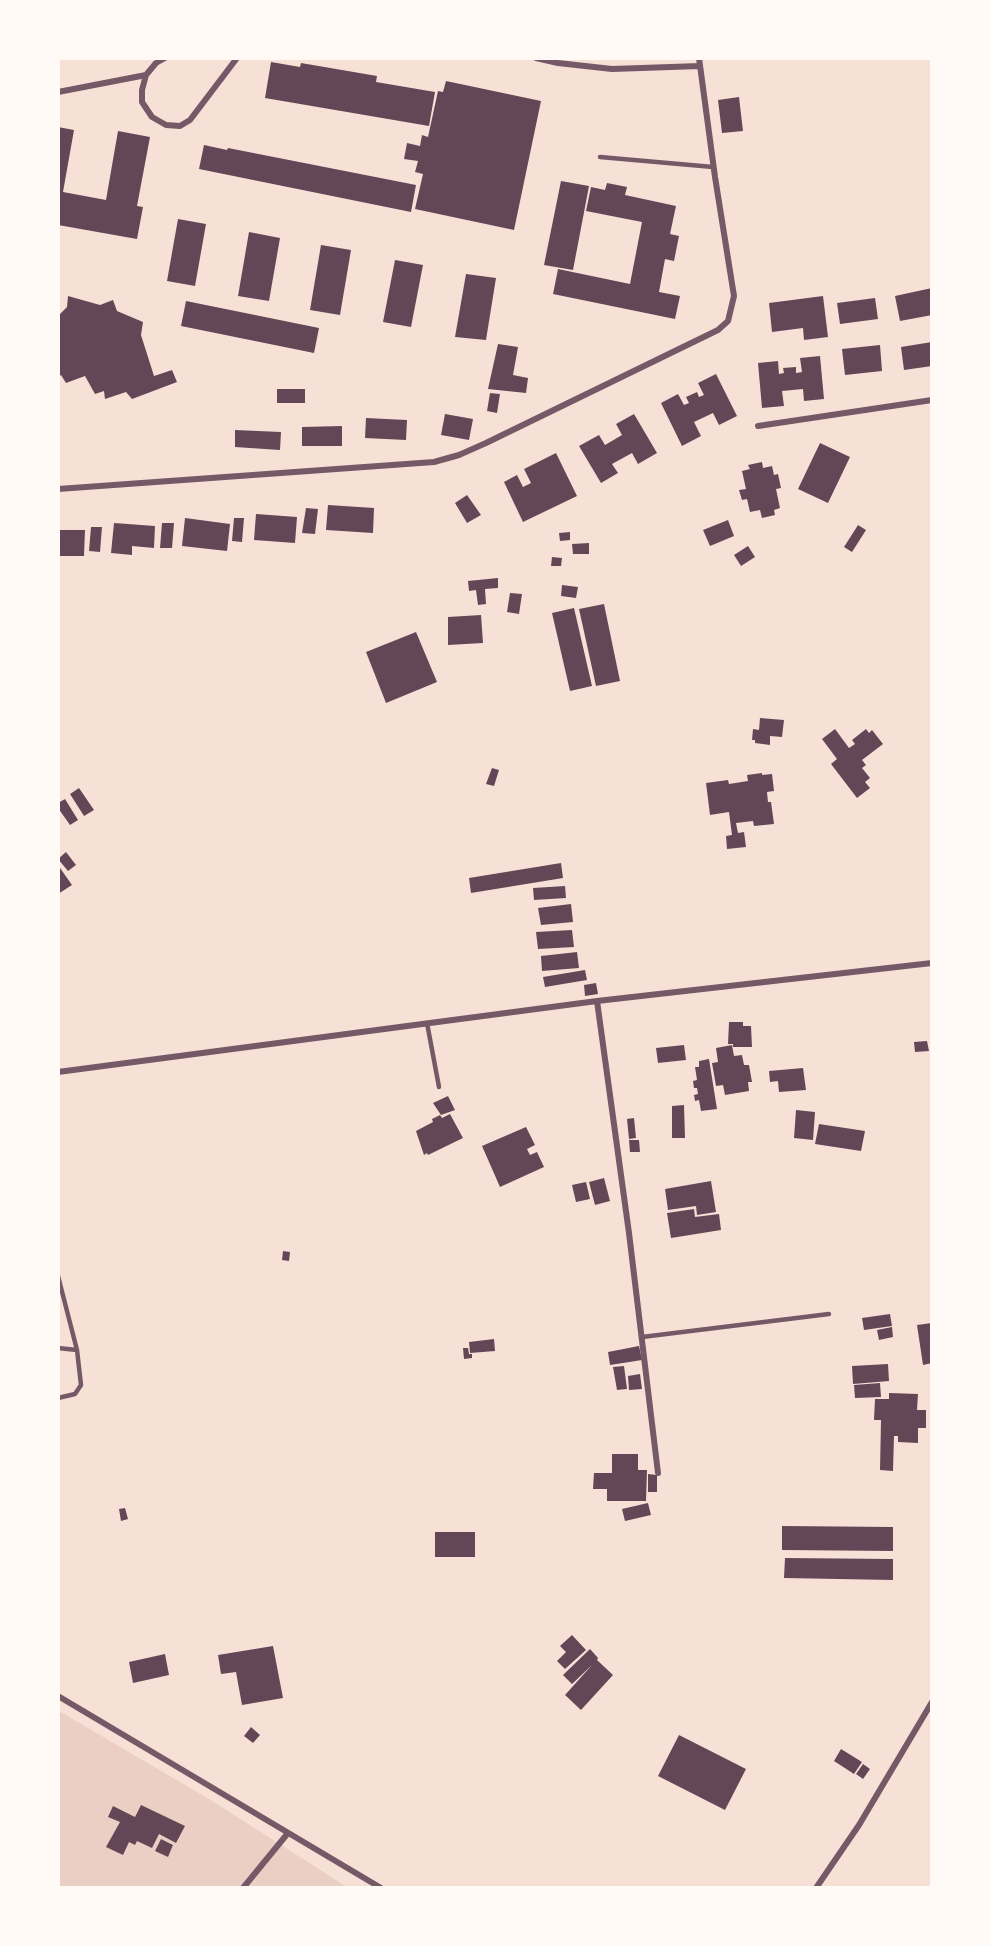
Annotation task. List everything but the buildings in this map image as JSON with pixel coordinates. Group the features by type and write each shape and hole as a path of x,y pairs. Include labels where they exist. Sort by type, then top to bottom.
{"street":[{"path":"165,58 156,63 146,75 142,102 152,117 166,125 180,126 190,120 237,58"},
{"path":"58,489 434,462 459,455 486,443 718,330 728,321 734,296 699,62 612,69 536,58"},
{"path":"58,92 146,75"},
{"path":"758,426 932,400"},
{"path":"58,1072 597,1001 932,963"},
{"path":"597,1001 628,1221 657,1473"},
{"path":"58,1696 381,1887"},
{"path":"816,1887 859,1825 932,1702"},
{"path":"243,1887 288,1833"}],"lane":[{"path":"600,157 713,166"},
{"path":"427,1023 439,1087"},
{"path":"58,1276 77,1350 81,1385 75,1394 58,1398"},
{"path":"642,1337 830,1314"},
{"path":"58,1348 77,1350"}],"shaded area":[{"path":"59,1711 209,1799 347,1887 59,1888"}]}
